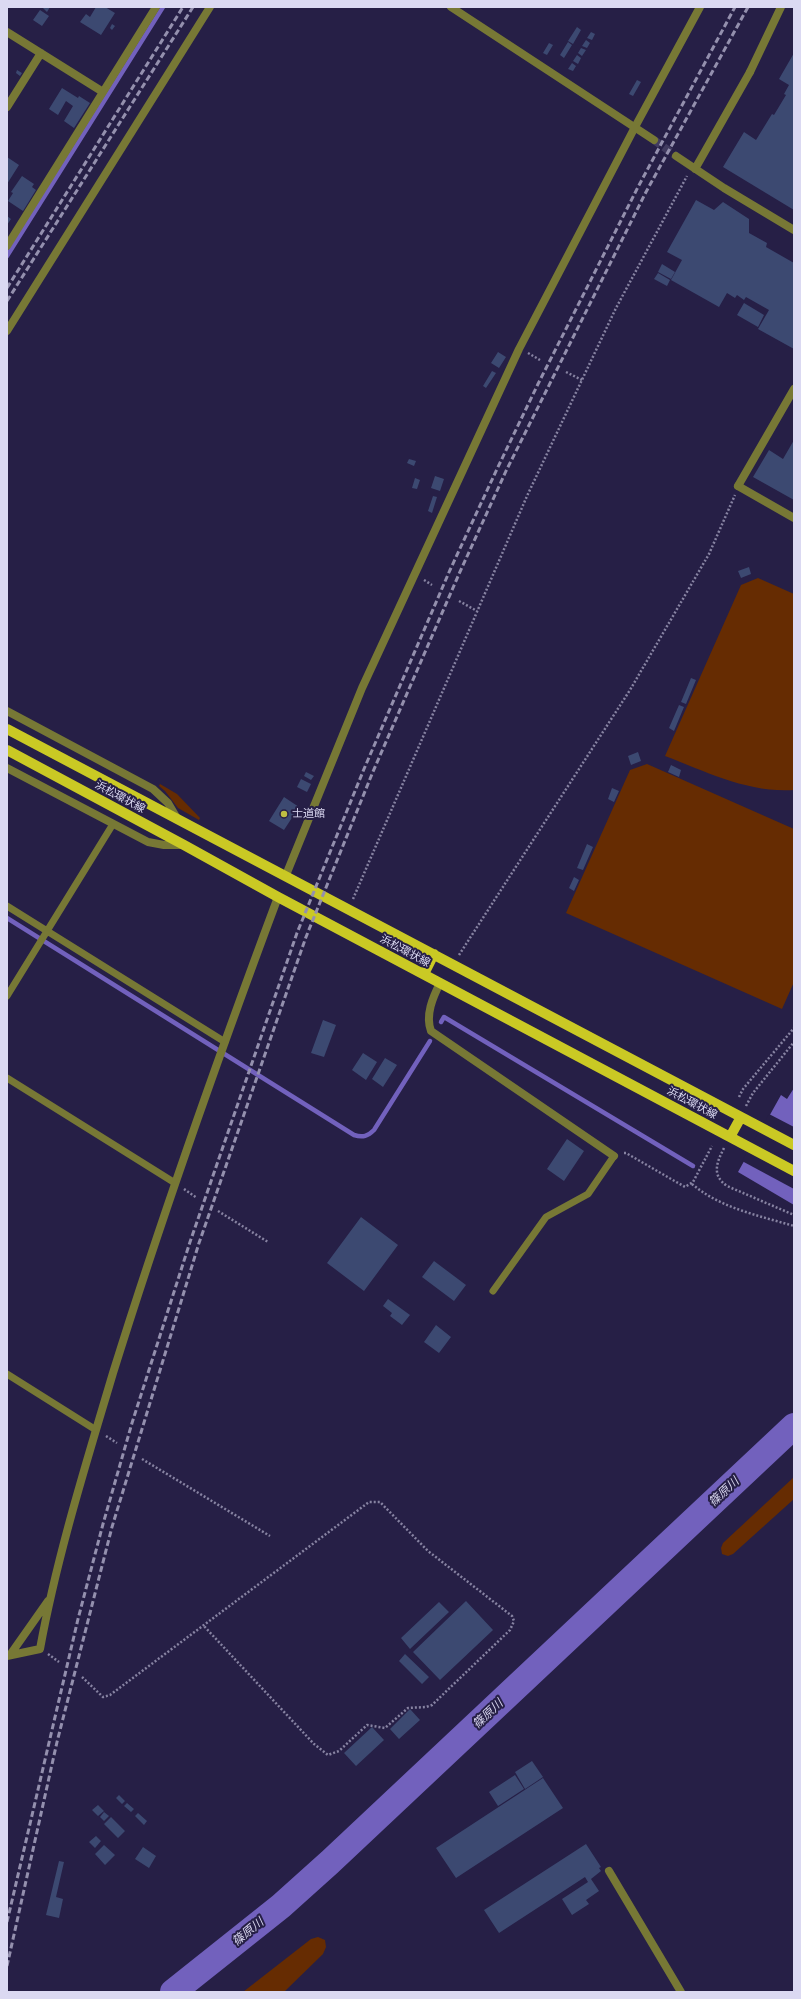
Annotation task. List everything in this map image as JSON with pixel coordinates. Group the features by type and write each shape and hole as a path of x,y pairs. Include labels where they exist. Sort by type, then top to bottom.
{"main road":[{"name":"浜松環状線","path":"7,729 178,820 286,875 794,1145"},
{"name":"浜松環状線","path":"7,750 278,897 794,1171"},
{"path":"424,974 434,954"},
{"path":"730,1137 741,1117"}],"street":[{"path":"7,246 156,7"},
{"path":"7,331 210,7"},
{"path":"451,7 654,140"},
{"path":"286,875 362,688 423,552 518,349 700,7"},
{"path":"694,168 750,72 781,7"},
{"path":"7,32 103,92"},
{"path":"7,107 41,53"},
{"path":"676,156 794,230"},
{"path":"794,389 738,486 794,518"},
{"path":"7,711 153,789 168,803 178,820"},
{"path":"7,768 148,842 164,845 184,845"},
{"path":"8,1655 40,1649 50,1598 96,1430 175,1183 278,897"},
{"path":"440,983 433,998 429,1018 431,1030 614,1156"},
{"path":"8,1655 50,1598"},
{"path":"609,1871 681,1992"}],"lane":[{"path":"7,996 113,824"},
{"path":"7,906 46,933 224,1044"},
{"path":"7,1078 175,1183"},
{"path":"493,1291 546,1218 588,1194 614,1156"},
{"path":"7,1374 96,1430"}],"path":[{"path":"349,909 527,496 633,274 694,168"},
{"path":"566,372 582,380"},
{"path":"453,964 615,714 703,564 731,504"},
{"path":"459,601 477,612"},
{"path":"739,1097 743,1089 794,1028"},
{"path":"746,1106 753,1093 794,1042"},
{"path":"614,1156 626,1153 685,1187 692,1184 712,1146"},
{"path":"724,1148 716,1168 717,1175 721,1181 794,1215"},
{"path":"692,1184 698,1189 730,1206 794,1226"},
{"path":"218,1211 268,1242"},
{"path":"142,1459 270,1536"},
{"path":"82,1677 103,1697 110,1695 203,1625 369,1502 375,1501 385,1505 428,1551 512,1616 514,1621 510,1630 432,1705 426,1707 408,1708 385,1728 367,1725 339,1751 328,1755 314,1744 203,1625"}],"shaded area":[{"path":"758,578 794,594 794,790 777,790 744,785 712,775 665,756 741,585"},
{"path":"647,764 794,829 794,982 782,1009 566,913 630,770"},
{"path":"160,784 177,794 200,818 199,820 178,808 165,791 159,786"},
{"path":"794,1088 794,1205 738,1172 781,1095 787,1099"},
{"path":"794,1477 794,1499 733,1554 728,1556 722,1554 721,1548 723,1543"},
{"path":"318,1937 325,1940 326,1947 323,1954 284,1992 243,1992 311,1939"}],"pier":[{"path":"769,1114 794,1127 794,1189 742,1161"}],"building":[{"path":"42,7 50,7 47,12"},
{"path":"96,7 105,7 115,13 101,35 80,22 86,14 90,17"},
{"path":"40,10 49,16 42,26 33,20"},
{"path":"112,24 115,26 112,30 110,28"},
{"path":"577,27 581,30 573,44 568,41"},
{"path":"591,32 595,34 592,40 587,38"},
{"path":"586,40 590,43 587,48 582,46"},
{"path":"568,42 572,45 564,58 560,55"},
{"path":"549,43 553,45 547,55 543,53"},
{"path":"581,48 586,50 582,56 578,53"},
{"path":"794,53 794,210 723,167 744,132 756,140 772,114 774,115 786,95 784,94 789,85 779,79"},
{"path":"577,55 581,58 578,64 573,61"},
{"path":"572,63 576,66 573,71 568,69"},
{"path":"17,70 22,73 20,76 16,73"},
{"path":"637,80 641,82 633,96 629,94"},
{"path":"62,88 78,98 79,96 90,103 74,128 64,121 73,106 66,101 58,115 49,109"},
{"path":"7,157 19,165 7,184"},
{"path":"22,176 34,184 32,187 36,190 23,211 8,201 13,193 11,192"},
{"path":"696,200 714,210 723,202 749,219 749,233 767,243 766,247 794,263 794,349 758,329 769,310 746,297 744,300 737,295 735,298 727,293 719,307 671,280 682,260 667,252"},
{"path":"7,216 11,219 7,225"},
{"path":"662,264 675,272 671,279 658,272"},
{"path":"658,273 670,280 667,286 654,279"},
{"path":"744,303 764,315 758,327 737,315"},
{"path":"498,352 506,357 499,368 491,363"},
{"path":"492,371 496,373 486,388 483,386"},
{"path":"794,440 794,500 753,477 769,450 783,459"},
{"path":"409,459 416,461 414,466 407,463"},
{"path":"435,476 444,479 440,491 431,488"},
{"path":"415,478 420,480 417,489 412,488"},
{"path":"433,496 437,497 432,513 428,511"},
{"path":"749,567 751,574 741,578 738,571"},
{"path":"691,678 696,680 686,704 681,702"},
{"path":"679,705 684,707 674,731 669,728"},
{"path":"638,752 641,761 631,765 628,756"},
{"path":"671,765 681,770 679,777 668,772"},
{"path":"306,772 314,776 311,780 304,776"},
{"path":"301,779 311,784 307,792 297,787"},
{"path":"612,788 619,791 614,802 608,799"},
{"path":"284,797 299,807 284,830 269,821"},
{"path":"587,844 593,847 583,870 577,868"},
{"path":"574,877 579,880 574,891 569,888"},
{"path":"323,1020 336,1025 324,1057 311,1053"},
{"path":"363,1053 377,1062 366,1080 352,1070"},
{"path":"385,1058 397,1065 383,1087 372,1079"},
{"path":"567,1139 584,1151 564,1181 547,1169"},
{"path":"361,1217 398,1245 364,1291 327,1263"},
{"path":"434,1261 466,1285 454,1301 422,1277"},
{"path":"388,1299 410,1315 402,1325 390,1316 392,1313 383,1306"},
{"path":"436,1325 451,1337 439,1353 424,1342"},
{"path":"466,1601 493,1630 440,1680 413,1652"},
{"path":"439,1602 449,1612 410,1649 401,1638"},
{"path":"405,1654 429,1677 422,1684 399,1661"},
{"path":"410,1709 420,1720 399,1739 390,1729"},
{"path":"372,1727 384,1740 356,1766 344,1753"},
{"path":"532,1761 543,1777 525,1789 515,1772"},
{"path":"515,1775 524,1789 498,1806 489,1792"},
{"path":"543,1778 563,1808 456,1878 436,1848"},
{"path":"119,1795 125,1801 122,1804 116,1798"},
{"path":"127,1803 134,1809 131,1812 124,1806"},
{"path":"98,1805 104,1811 98,1816 92,1810"},
{"path":"104,1812 109,1816 104,1821 100,1817"},
{"path":"138,1813 147,1821 144,1825 135,1816"},
{"path":"111,1817 125,1831 118,1838 104,1824"},
{"path":"96,1836 101,1841 95,1848 89,1842"},
{"path":"586,1844 601,1867 599,1868 601,1871 591,1879 599,1891 586,1900 589,1904 572,1915 562,1899 588,1882 585,1877 499,1933 484,1910"},
{"path":"104,1845 115,1855 105,1865 95,1854"},
{"path":"143,1847 156,1856 149,1868 135,1859"},
{"path":"59,1861 64,1862 56,1897 63,1899 59,1918 46,1915"}],"waterway":[{"path":"7,256 163,7"},
{"path":"7,918 354,1135 365,1136 374,1130 430,1041"},
{"path":"441,1022 444,1017 693,1166"},
{"name":"篠原川","path":"173,1992 281,1906 330,1862 794,1426"}],"tunnel":[{"path":"654,140 676,156"}],"railway":[{"path":"7,288 183,7"},
{"path":"7,301 193,7"},
{"path":"7,1922 78,1619 132,1423 190,1242 297,933 364,769 450,570 497,469 538,384 638,187 735,7"},
{"path":"7,1966 57,1742 112,1527 199,1243 306,937 372,774 459,574 506,471 646,192 748,7"}],"place":[{"name":"士道館","path":"284,814"}]}
